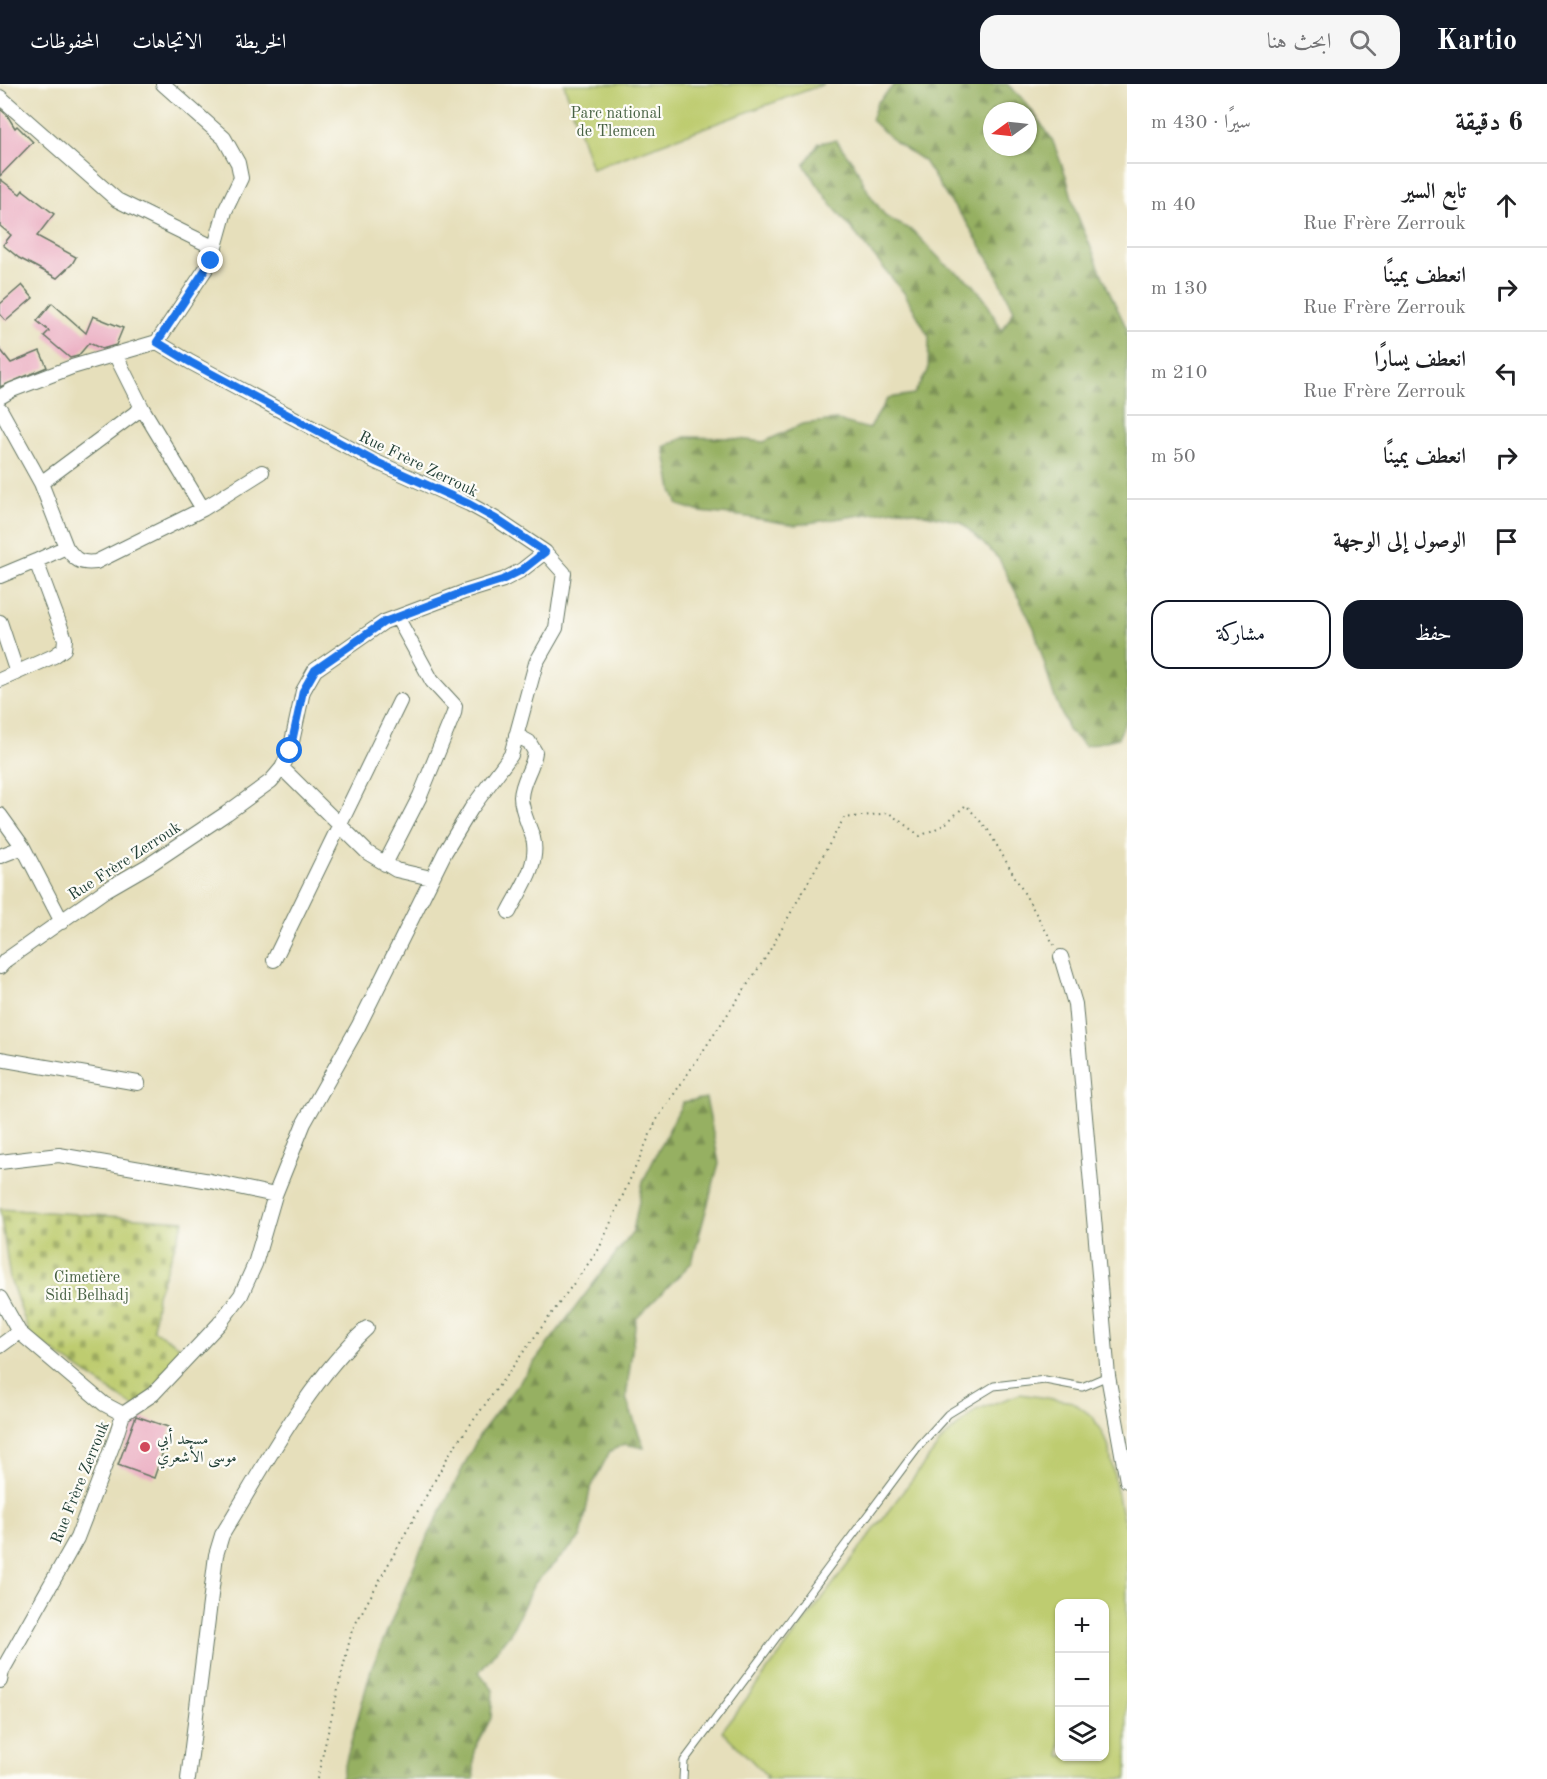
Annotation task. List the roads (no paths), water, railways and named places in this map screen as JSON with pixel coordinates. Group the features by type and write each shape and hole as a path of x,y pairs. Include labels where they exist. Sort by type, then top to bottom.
{"street":[{"path":"0,397 12,390 55,374 157,342 211,261 225,211 241,178 238,163 224,138 163,84"},
{"path":"0,97 117,200 215,248"},
{"name":"Rue Frère Zerrouk","path":"0,967 6,960 104,891 149,865 271,781 282,768 290,751 303,691 315,670 384,622 502,580 522,570 545,552 517,531 478,509 374,461 157,342"},
{"path":"115,354 142,408 203,510"},
{"path":"41,483 142,408"},
{"path":"0,409 41,483 66,547 74,559 84,564 96,562 203,510 262,472"},
{"path":"0,576 66,547"},
{"path":"123,1413 153,1394 219,1324 241,1295 255,1264 275,1196 304,1124 358,1027 445,852 471,809 511,755 536,663 556,628 562,595 564,573 545,552"},
{"path":"0,680 54,656 64,649 65,639 36,561"},
{"path":"385,864 420,796 455,706 432,681 397,617"},
{"path":"0,622 17,672"},
{"path":"274,960 400,701"},
{"path":"509,912 529,873 535,855 521,800 522,786 535,752 529,742 516,735"},
{"path":"282,768 339,827 368,853 396,870 432,878"},
{"path":"0,814 22,847 62,922"},
{"path":"0,856 22,847"},
{"path":"1061,957 1076,1004 1108,1376 1127,1481"},
{"path":"0,1059 138,1083"},
{"path":"0,1162 59,1155 210,1181 275,1196"},
{"name":"Rue Frère Zerrouk","path":"0,1298 19,1332 104,1404 123,1413 116,1439 77,1538 2,1671 0,1681"},
{"path":"188,1779 216,1555 222,1534 324,1373 348,1345 367,1328"},
{"path":"0,1346 19,1332"}],"lane":[{"path":"683,1779 684,1761 920,1445 948,1414 994,1386 1045,1380 1082,1387 1108,1376"}],"place":[{"name":"مسجد أبي موسى الأشعري","path":"145,1447"}],"park label":[{"name":"Parc national de Tlemcen","path":"616,121"},
{"name":"Cimetière Sidi Belhadj","path":"87,1285"}]}
